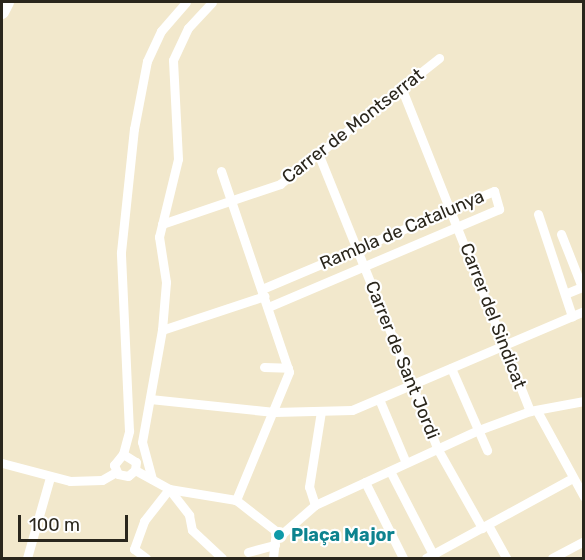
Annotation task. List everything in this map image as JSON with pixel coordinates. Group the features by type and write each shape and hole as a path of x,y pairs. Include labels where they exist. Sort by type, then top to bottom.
{"highway":[{"path":"2,12 7,2"}],"street":[{"path":"116,472 115,461 123,454 129,430 130,404 121,252 134,129 147,61 162,31 186,2"},
{"path":"152,479 142,441 162,330 166,282 159,237 178,159 172,60 188,28 212,2"},
{"name":"Carrer de Montserrat","path":"162,224 280,184 439,58"},
{"name":"Carrer del Sindicat","path":"401,87 534,411 584,497"},
{"name":"Carrer de Sant Jordi","path":"318,153 437,448 506,558"},
{"path":"221,171 234,201 288,368 274,412 236,500"},
{"name":"Rambla de Catalunya","path":"162,330 263,293 357,249 494,192 499,209 268,307"},
{"path":"538,214 572,316"},
{"path":"561,234 582,287 565,294"},
{"path":"150,399 274,412 352,410 584,311"},
{"path":"264,367 288,368"},
{"path":"451,368 476,431 487,450"},
{"path":"379,399 406,463"},
{"path":"273,558 275,545 281,535 315,505 476,431 534,411 584,401"},
{"path":"315,505 309,487 321,411"},
{"path":"116,472 124,477 136,466 144,452"},
{"path":"123,454 152,479 169,489 236,500 281,535"},
{"path":"2,463 50,477 95,481 116,472"},
{"path":"390,471 431,557 573,478"},
{"path":"27,558 50,477"},
{"path":"365,482 403,558"},
{"path":"169,489 189,515 192,530 220,556"},
{"path":"144,557 134,549 144,520 169,489"},
{"path":"552,558 584,541"},
{"path":"248,552 275,545"}],"place":[{"name":"Plaça Major","path":"279,535"}]}
